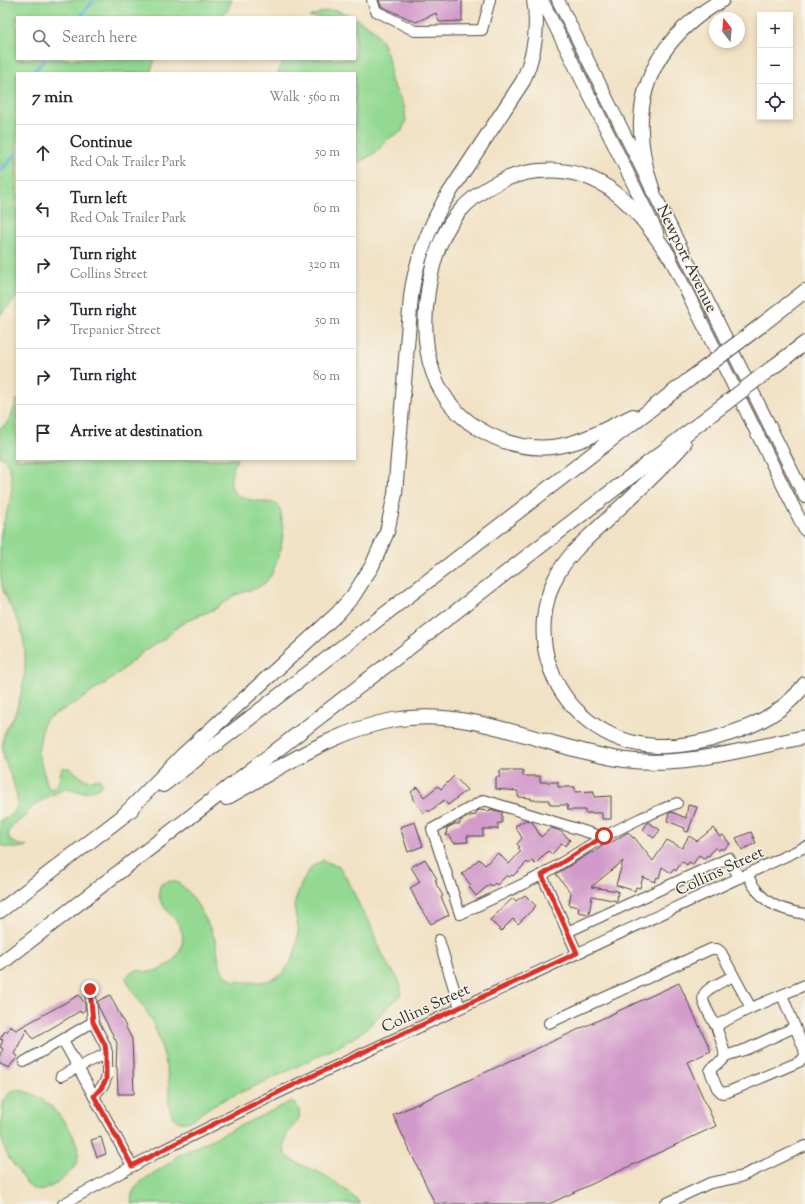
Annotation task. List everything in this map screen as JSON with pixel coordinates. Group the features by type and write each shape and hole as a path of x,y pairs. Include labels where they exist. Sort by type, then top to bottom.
{"highway":[{"path":"124,815 182,756 337,614 359,587 378,556 391,520 395,494 411,297 420,254 428,232 444,201 523,81 532,60 536,41 537,20 534,0"},
{"path":"653,191 644,162 640,134 642,106 647,83 662,55 675,39 698,16 722,0"},
{"path":"660,402 590,436 569,444 552,447 535,447 517,444 483,432 469,422 452,405 442,393 434,377 428,360 424,333 428,286 433,266 443,237 453,220 465,206 482,192 502,181 518,175 542,171 559,171 582,175 600,182 635,209 669,256"},
{"path":"786,306 805,285"},
{"path":"0,911 805,291"},
{"path":"0,964 805,343"},
{"path":"709,416 659,472 576,550 562,566 552,586 544,618 544,642 550,667 564,694 577,711 590,722 605,732 621,739 639,744 657,746 692,744 715,739 738,731 774,713 787,704 805,684"},
{"path":"188,818 329,741 359,729 399,719 432,717 463,720 486,724 600,755 624,760 648,762 697,758 805,737"}],"main road":[{"name":"Newport Avenue","path":"542,0 805,530"},
{"name":"Newport Avenue","path":"558,0 805,497"}],"street":[{"path":"372,0 376,10 415,31 482,30 490,0"},
{"path":"603,837 484,800 432,829 460,914 542,875 603,837 641,818 678,803"},
{"name":"Collins Street","path":"62,1204 132,1166 276,1094 805,847"},
{"path":"567,932 729,858 764,900 781,909 805,914"},
{"path":"542,875 577,953"},
{"path":"439,940 460,1008"},
{"path":"549,1023 710,949 717,949 721,952 751,1008"},
{"path":"725,1056 718,1036 717,1028 704,1006 702,999 706,990 733,976"},
{"path":"717,1028 721,1023 751,1008 805,985"},
{"path":"90,989 93,1022 105,1045 106,1053 106,1080 94,1096"},
{"path":"782,995 804,1049 805,1056 801,1061 728,1092 722,1093 717,1088 710,1071 713,1066 725,1056 748,1049 795,1027"},
{"path":"24,1062 93,1022"},
{"path":"63,1040 132,1166"},
{"path":"62,1076 106,1053"},
{"path":"665,1204 710,1183 740,1177 805,1146"}],"green space":[{"path":"0,0 232,0 227,11 220,16 16,16 16,60 155,60 150,72 16,72 16,298 0,315"},
{"path":"336,10 351,16 312,16 325,11"},
{"path":"356,19 373,29 381,40 387,53 390,67 390,79 404,105 406,120 402,131 389,138 375,153 356,163 356,72 278,72 284,60 356,60"},
{"path":"16,402 16,460 237,460 232,472 232,490 237,495 244,498 275,503 279,506 283,533 281,549 272,574 265,583 257,588 235,595 215,609 190,619 177,627 167,637 143,652 113,678 80,700 48,718 43,724 38,753 48,787 51,789 57,785 62,768 69,768 87,780 99,779 102,783 99,788 86,792 69,789 60,791 30,809 9,832 12,842 27,846 20,848 7,847 1,845 0,842 0,820 10,816 16,809 16,791 5,761 3,745 5,732 18,706 23,686 25,664 22,633 4,592 1,577 0,541 12,485 8,466 3,457 0,457 0,428 9,420"},
{"path":"323,860 339,867 347,879 362,911 370,923 377,943 389,967 398,978 401,986 401,994 360,1034 339,1046 271,1079 223,1100 192,1120 181,1122 176,1120 169,1106 169,1080 159,1038 150,1018 130,987 126,978 129,974 137,970 147,972 160,969 175,959 179,952 183,940 182,931 161,901 159,893 161,884 174,881 181,885 199,907 216,943 220,966 225,974 233,981 263,982 279,976 289,965 292,959 298,937 295,909 296,898 309,871 315,864"},
{"path":"14,1090 31,1093 47,1103 62,1118 69,1128 78,1148 78,1158 75,1166 63,1179 51,1187 40,1190 33,1189 7,1155 2,1136 1,1120 4,1099"},
{"path":"292,1101 298,1108 300,1114 296,1123 285,1139 285,1154 289,1158 332,1180 361,1204 132,1204 131,1197 137,1186 177,1156"}],"building":[{"path":"379,0 462,0 462,21 439,22 436,13 416,22 381,6"},
{"path":"500,770 523,770 523,776 540,776 540,782 558,782 558,787 575,787 575,792 594,791 594,797 611,796 611,819 602,819 602,813 585,813 585,810 568,810 567,805 551,805 549,800 531,800 531,798 518,797 518,791 496,789 496,777 500,777"},
{"path":"454,776 467,790 448,805 444,800 429,812 428,810 424,813 412,798 414,797 411,792 417,787 424,797 438,786 441,789"},
{"path":"688,805 697,807 688,832 684,831 685,828 667,821 669,813 672,812 686,818"},
{"path":"490,809 502,812 502,823 498,823 498,829 483,829 483,836 467,836 468,842 454,843 449,835 446,836 447,828 455,824 460,824 460,821 476,815 476,812 479,810 490,811"},
{"path":"526,820 532,822 541,837 551,828 560,831 570,840 565,846 562,843 552,854 548,851 535,864 532,861 529,864 527,862 513,876 512,875 509,877 507,875 497,885 495,883 492,886 490,884 476,896 469,887 471,885 462,874 479,859 485,865 498,853 509,864 521,851 517,844 522,838 515,826"},
{"path":"415,822 423,846 408,852 400,827"},
{"path":"648,822 660,830 654,838 643,830"},
{"path":"713,828 720,837 723,835 730,844 718,851 715,847 705,859 699,855 693,864 689,862 687,865 682,861 676,871 674,869 671,873 662,867 659,878 657,877 655,882 643,877 640,888 636,887 635,891 616,885 623,861 591,887 618,891 617,901 592,896 589,914 578,912 579,907 569,905 571,893 556,874 592,852 593,853 607,842 608,844 628,832 633,838 634,837 653,861 667,840 682,848 689,836 697,841"},
{"path":"751,832 756,843 742,850 736,838"},
{"path":"425,859 437,879 435,880 437,883 436,884 443,896 441,897 449,915 431,924 419,906 410,888 420,882 411,867"},
{"path":"525,895 536,906 518,924 513,919 501,931 490,920 513,898 516,901"},
{"path":"679,983 711,1051 687,1062 716,1126 549,1204 435,1204 393,1115"},
{"path":"79,995 85,1004 85,1010 81,1013 80,1011 33,1039 27,1029 14,1054 18,1056 14,1062 9,1068 0,1064 0,1054 3,1049 0,1047 3,1040 0,1039 5,1031 7,1032 10,1026 16,1030"},
{"path":"110,995 132,1039 134,1094 118,1094 116,1067 117,1043 98,1006 98,1001"},
{"path":"101,1137 106,1154 97,1157 91,1140"}],"waterway":[{"path":"81,16 94,0"},
{"path":"34,72 44,60"},
{"path":"0,172 16,153"}],"route":[{"path":"90,989 93,1022 105,1045 107,1076 104,1084 94,1096 132,1166 181,1140 318,1074 577,953 542,875 604,836"}]}
